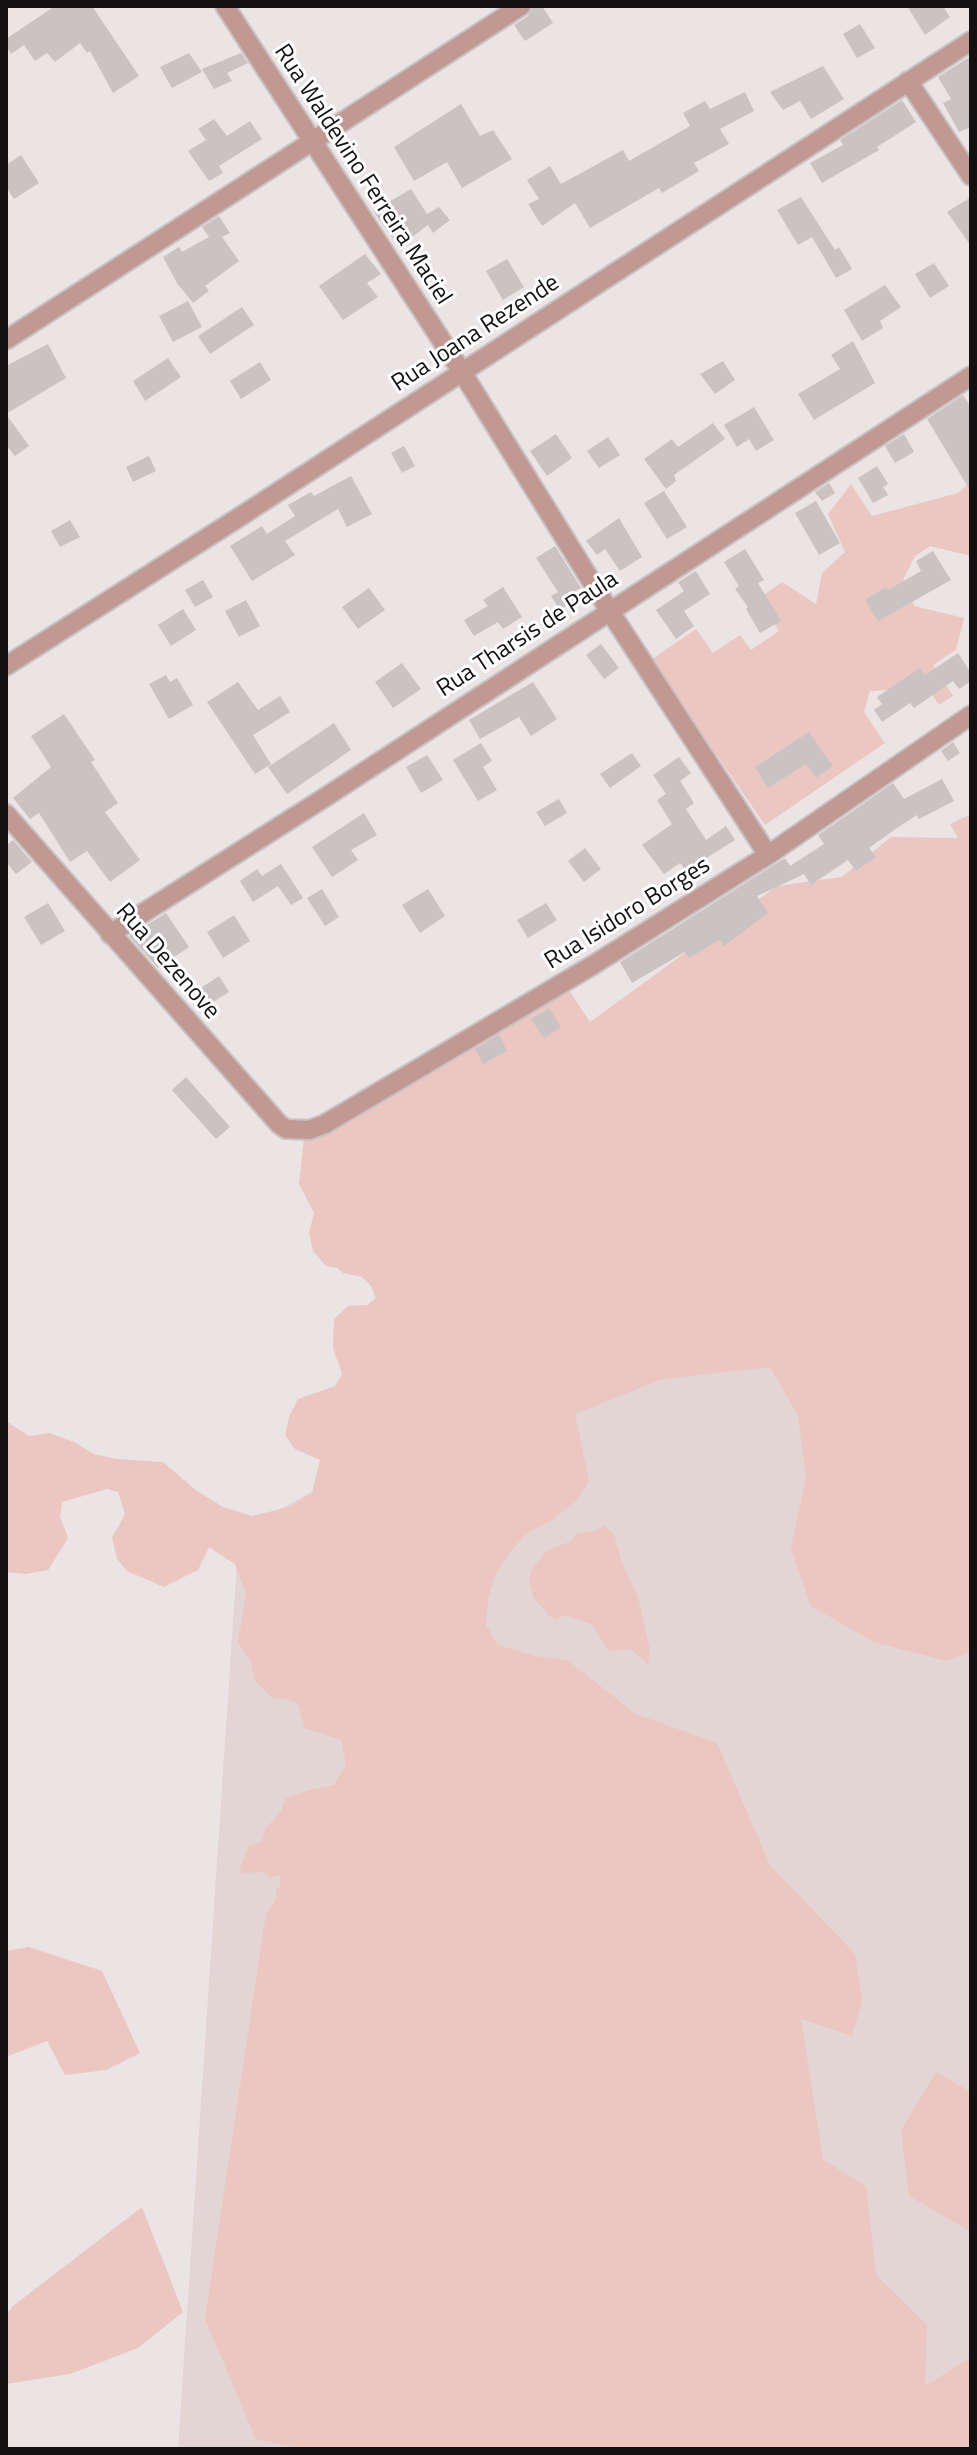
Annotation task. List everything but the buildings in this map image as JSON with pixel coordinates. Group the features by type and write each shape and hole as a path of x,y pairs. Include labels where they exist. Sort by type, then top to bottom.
{"street":[{"name":"Rua Waldevino Ferreira Maciel","path":"225,6 462,372 609,610 768,855"},
{"path":"6,340 521,6"},
{"name":"Rua Joana Rezende","path":"6,666 971,41"},
{"path":"908,81 971,176"},
{"name":"Rua Tharsis de Paula","path":"110,934 971,376"},
{"name":"Rua Isidoro Borges","path":"299,1130 325,1124 593,965 768,855 971,715"},
{"name":"Rua Dezenove","path":"6,814 279,1124 286,1129 299,1130"}],"shaded area":[{"path":"971,482 971,556 930,546 915,556 903,580 914,606 964,618 956,650 933,665 953,696 939,705 918,673 891,690 870,691 864,712 885,743 765,825 651,660 696,629 713,653 740,635 751,650 779,631 758,599 782,582 816,604 822,573 845,552 828,514 851,484 872,516 958,493"},
{"path":"971,814 971,1652 946,1661 874,1642 811,1606 791,1549 806,1478 798,1415 770,1367 662,1379 575,1414 589,1481 577,1500 551,1521 526,1534 511,1551 495,1575 488,1599 486,1625 498,1645 534,1656 567,1660 636,1714 717,1743 770,1865 855,1954 862,1999 852,2036 801,2019 823,2160 866,2186 876,2275 927,2325 925,2386 971,2357 971,2449 305,2449 256,2439 205,2319 266,1914 276,1900 276,1891 280,1886 280,1875 270,1878 264,1872 242,1873 240,1868 249,1846 262,1841 266,1828 281,1812 285,1799 334,1785 346,1764 341,1740 305,1728 298,1704 288,1699 272,1698 255,1680 251,1662 238,1643 246,1593 235,1564 209,1547 198,1570 164,1587 127,1571 117,1559 112,1538 125,1514 118,1492 107,1489 62,1502 60,1517 68,1538 48,1570 26,1574 6,1572 6,1421 29,1436 49,1433 74,1442 94,1454 116,1459 163,1462 197,1491 223,1507 252,1516 289,1507 312,1493 320,1460 295,1449 285,1435 289,1417 298,1399 335,1386 342,1374 333,1348 334,1319 348,1306 367,1305 376,1298 371,1286 362,1277 326,1266 313,1251 309,1233 314,1213 299,1184 304,1138 566,986 590,1022 777,886 842,877 891,837 958,838 950,824"},
{"path":"971,1128 971,2449 178,2449 239,1532"},
{"path":"604,1526 614,1534 621,1560 638,1597 650,1651 648,1664 630,1649 609,1651 591,1624 564,1615 556,1619 549,1616 534,1598 529,1582 533,1567 547,1551 571,1541 576,1534"},
{"path":"29,1947 102,1971 140,2053 106,2070 65,2075 47,2041 6,2057 6,1951"},
{"path":"936,2072 971,2092 971,2232 909,2196 901,2130"},
{"path":"142,2207 183,2312 138,2348 70,2374 6,2384 6,2315 13,2306"}]}
